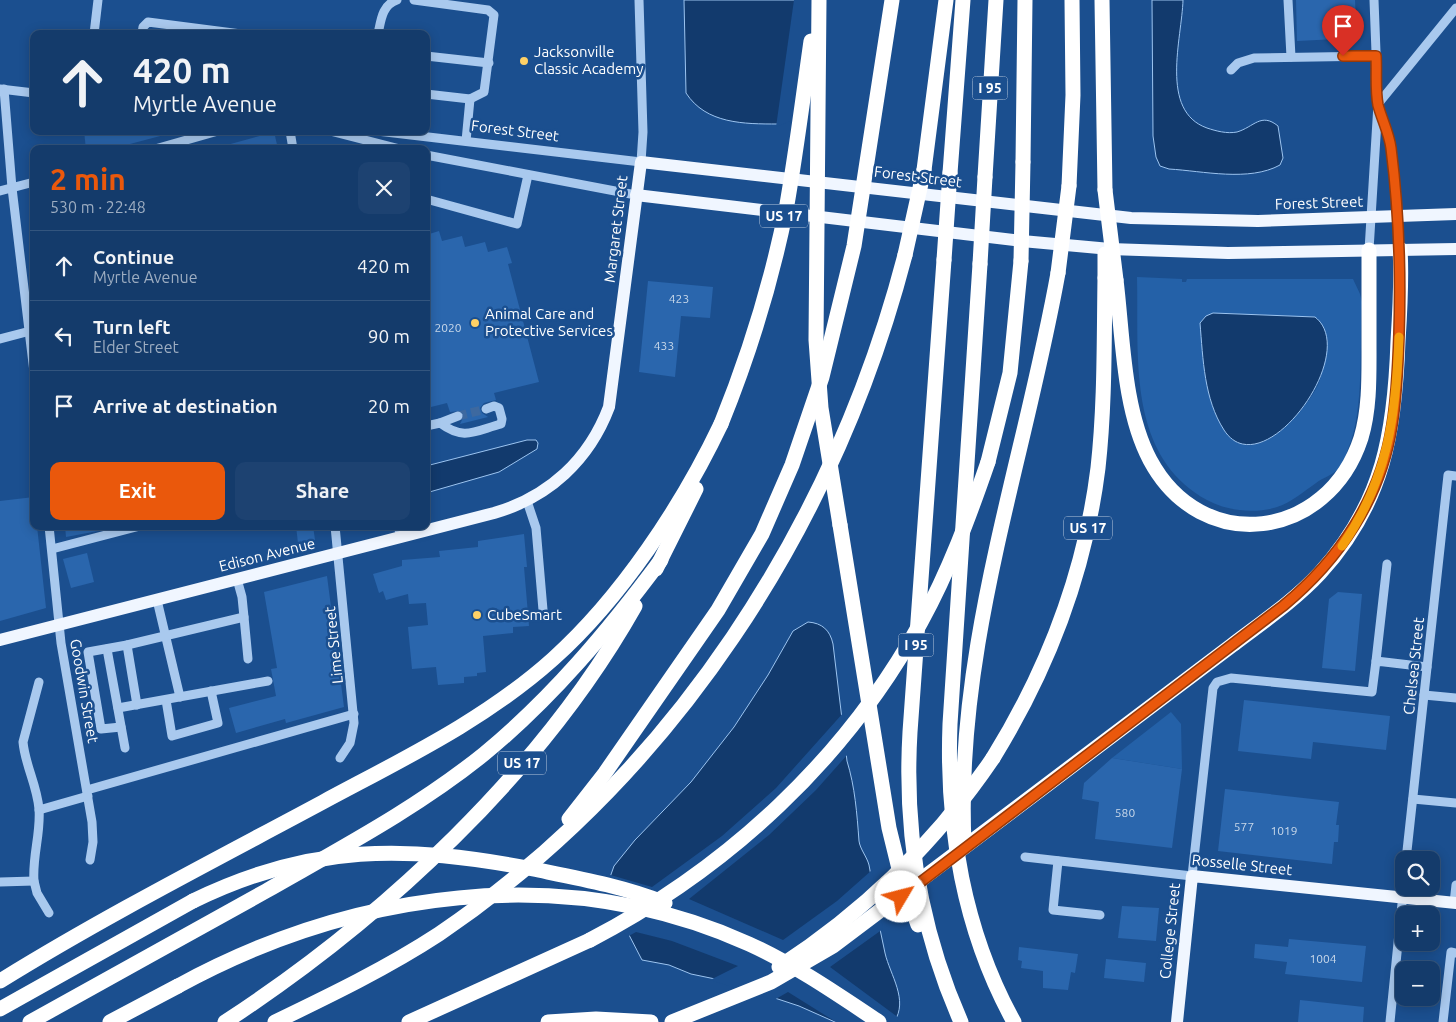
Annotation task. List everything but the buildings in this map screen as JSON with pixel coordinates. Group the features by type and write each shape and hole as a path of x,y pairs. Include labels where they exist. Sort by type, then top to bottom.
{"highway":[{"name":"US 17","path":"225,1022 285,981 368,915 404,884 487,803 542,740 598,667 661,560 693,497 755,331 780,236 794,162 818,0"},
{"path":"818,0 816,340 821,408 893,846 916,921 951,1001"},
{"path":"510,882 546,847 605,774 699,640 750,558 773,512 815,402 836,324 859,222 892,0"},
{"path":"276,1022 349,986 445,929 510,882 560,840 637,760 693,693 748,616 797,532 844,436 878,347 905,256 924,170 946,0"},
{"name":"I 95","path":"961,1022 951,1001 934,954 918,889 910,836 908,782 962,0"},
{"name":"I 95","path":"996,0 949,750 953,823 969,909 991,972 1014,1022"},
{"path":"409,1022 590,940 640,913 679,887 741,840 779,806 816,768 865,709 921,623 945,575 970,514 988,462 1006,395 1019,301 1025,0"},
{"path":"969,909 964,835 963,779 974,672 994,552 1043,351 1058,273 1069,186 1073,109 1072,0"},
{"path":"1102,0 1105,190 1110,279 1132,404 1141,439 1154,466 1176,494 1199,510 1225,521 1262,524 1289,518 1314,505 1343,476 1358,447 1368,403 1369,250"},
{"path":"672,1022 771,982 839,942 1235,643 1283,606 1320,573 1336,554 1356,524 1376,484 1389,445 1396,400 1400,249"},
{"name":"US 17","path":"668,1022 725,997 769,973 809,947 851,914 923,846 957,808 993,758 1017,718 1047,658 1073,586 1086,540 1095,492 1101,433 1110,279"},
{"path":"0,981 106,918 449,735 506,698 566,647 620,584 686,491 721,424"},
{"path":"30,1022 363,836 446,784 505,736 548,696 609,627 661,560"},
{"path":"0,1009 193,901 248,877 307,861 377,852 440,854 492,861 616,887 687,912 808,976 879,1022"},
{"path":"110,1022 238,955 308,928 381,909 463,896 530,895 605,901 678,918 749,944"},
{"path":"548,1022 596,1019 651,1022"}],"main road":[{"name":"Forest Street","path":"641,162 1131,218 1258,221 1456,214"},
{"name":"Margaret Street","path":"584,454 602,426 613,390 641,162"},
{"path":"636,195 859,222 1118,250 1221,253 1456,249"},
{"name":"Edison Avenue","path":"430,526 494,513 527,501 558,480 584,454"},
{"name":"Edison Avenue","path":"0,640 338,553 400,532"},
{"name":"Rosselle Street","path":"1192,876 1455,903"},
{"name":"College Street","path":"1177,1022 1192,876"}],"street":[{"path":"94,30 98,0"},
{"path":"379,30 383,11 392,2 397,0"},
{"path":"414,0 488,10 494,15 484,92 470,99 430,94"},
{"name":"Margaret Street","path":"639,0 643,132 641,162"},
{"path":"1288,0 1291,57"},
{"path":"1369,250 1378,104 1374,0"},
{"path":"1378,104 1456,8"},
{"path":"143,30 148,22 200,30"},
{"path":"430,56 489,63"},
{"path":"1231,70 1246,60 1291,57 1376,56"},
{"path":"30,92 2,89 12,188 30,316"},
{"path":"466,141 470,99"},
{"path":"1378,104 1391,145 1400,249"},
{"path":"169,145 204,135"},
{"path":"345,135 384,145"},
{"name":"Forest Street","path":"413,135 641,162"},
{"path":"430,156 636,195"},
{"path":"430,200 517,224 528,175"},
{"path":"0,191 30,183"},
{"path":"0,339 30,331"},
{"path":"440,423 452,432 460,435 501,424 502,419 499,408 494,406 486,409"},
{"path":"430,425 458,416"},
{"name":"Chelsea Street","path":"1407,851 1427,667 1452,476"},
{"path":"527,501 536,528 543,610"},
{"name":"Goodwin Street","path":"50,530 59,625 88,793 93,834 90,860"},
{"path":"52,548 124,530"},
{"name":"Lime Street","path":"335,530 354,714 352,736 340,758"},
{"path":"1387,564 1376,661 1427,667"},
{"path":"237,579 242,597 248,659"},
{"path":"156,600 180,697"},
{"path":"122,727 101,729 88,652 127,645 244,617"},
{"path":"127,645 137,705"},
{"path":"108,649 125,748"},
{"name":"College Street","path":"1192,876 1213,688 1220,680 1240,679 1372,692 1376,661"},
{"path":"118,708 268,681"},
{"path":"38,682 23,742 24,752 34,780 39,810 34,881 37,893 49,913"},
{"path":"166,700 172,736 218,723 211,691"},
{"path":"1424,695 1456,698"},
{"path":"39,810 88,793 354,714"},
{"path":"1413,799 1456,803"},
{"name":"Rosselle Street","path":"1025,858 1192,876"},
{"path":"1058,861 1053,910 1100,915"},
{"path":"0,882 34,881"},
{"path":"1455,903 1456,885"},
{"path":"1390,1022 1402,898"},
{"path":"1443,1022 1451,952 1456,953"}],"shaded area":[{"path":"684,0 819,0 778,124 752,124 715,116 704,111 686,93"},
{"path":"1152,0 1183,0 1177,53 1178,90 1183,106 1192,119 1207,128 1229,133 1243,130 1262,120 1272,122 1278,126 1283,158 1280,165 1268,170 1240,174 1169,169 1160,166 1156,157 1153,136"},
{"path":"1137,277 1182,279 1182,282 1186,282 1187,279 1353,279 1362,302 1359,396 1353,433 1340,467 1288,502 1277,507 1250,511 1232,509 1215,504 1181,481 1162,457 1150,430 1142,401 1137,339","holes":["1213,313 1315,317 1328,340 1322,374 1313,394 1297,415 1277,434 1266,441 1255,445 1244,445 1236,441 1225,432 1200,323 1206,316"]},
{"path":"1213,313 1315,317 1326,335 1326,358 1317,384 1301,409 1282,430 1261,442 1241,444 1224,430 1212,405 1208,392 1202,351 1200,323 1206,316"},
{"path":"527,440 536,440 538,443 537,449 499,472 430,492 430,465"},
{"path":"808,622 825,628 833,644 859,841 869,865 885,953 899,996 900,1005 894,1022 835,1022 799,1006 720,980 691,974 669,965 642,960 628,933 609,880 614,866 635,840 691,782 734,727 768,675 793,631"},
{"path":"1171,712 1181,724 1182,769 1112,758"}],"pier":[{"path":"794,0 822,0 793,120 776,127"},
{"path":"844,712 848,754 816,790 769,835 689,899 783,940 837,901 872,870 883,929 830,967 899,1018 897,1022 836,1022 788,992 774,1000 710,980 738,966 672,941 636,932 627,937 606,900 607,874 652,887 722,836 776,788"}],"tunnel":[{"path":"458,416 486,409"}],"slow traffic":[{"path":"1342,546 1368,502 1389,445 1396,400 1399,337"}],"place":[{"name":"Jacksonville Classic Academy","path":"524,61"},
{"name":"Animal Care and Protective Services","path":"475,323"},
{"name":"CubeSmart","path":"477,615"}],"route":[{"path":"901,897 1302,590 1336,554 1368,502 1389,445 1396,400 1401,264 1391,145 1378,104 1376,56 1343,56"}]}
